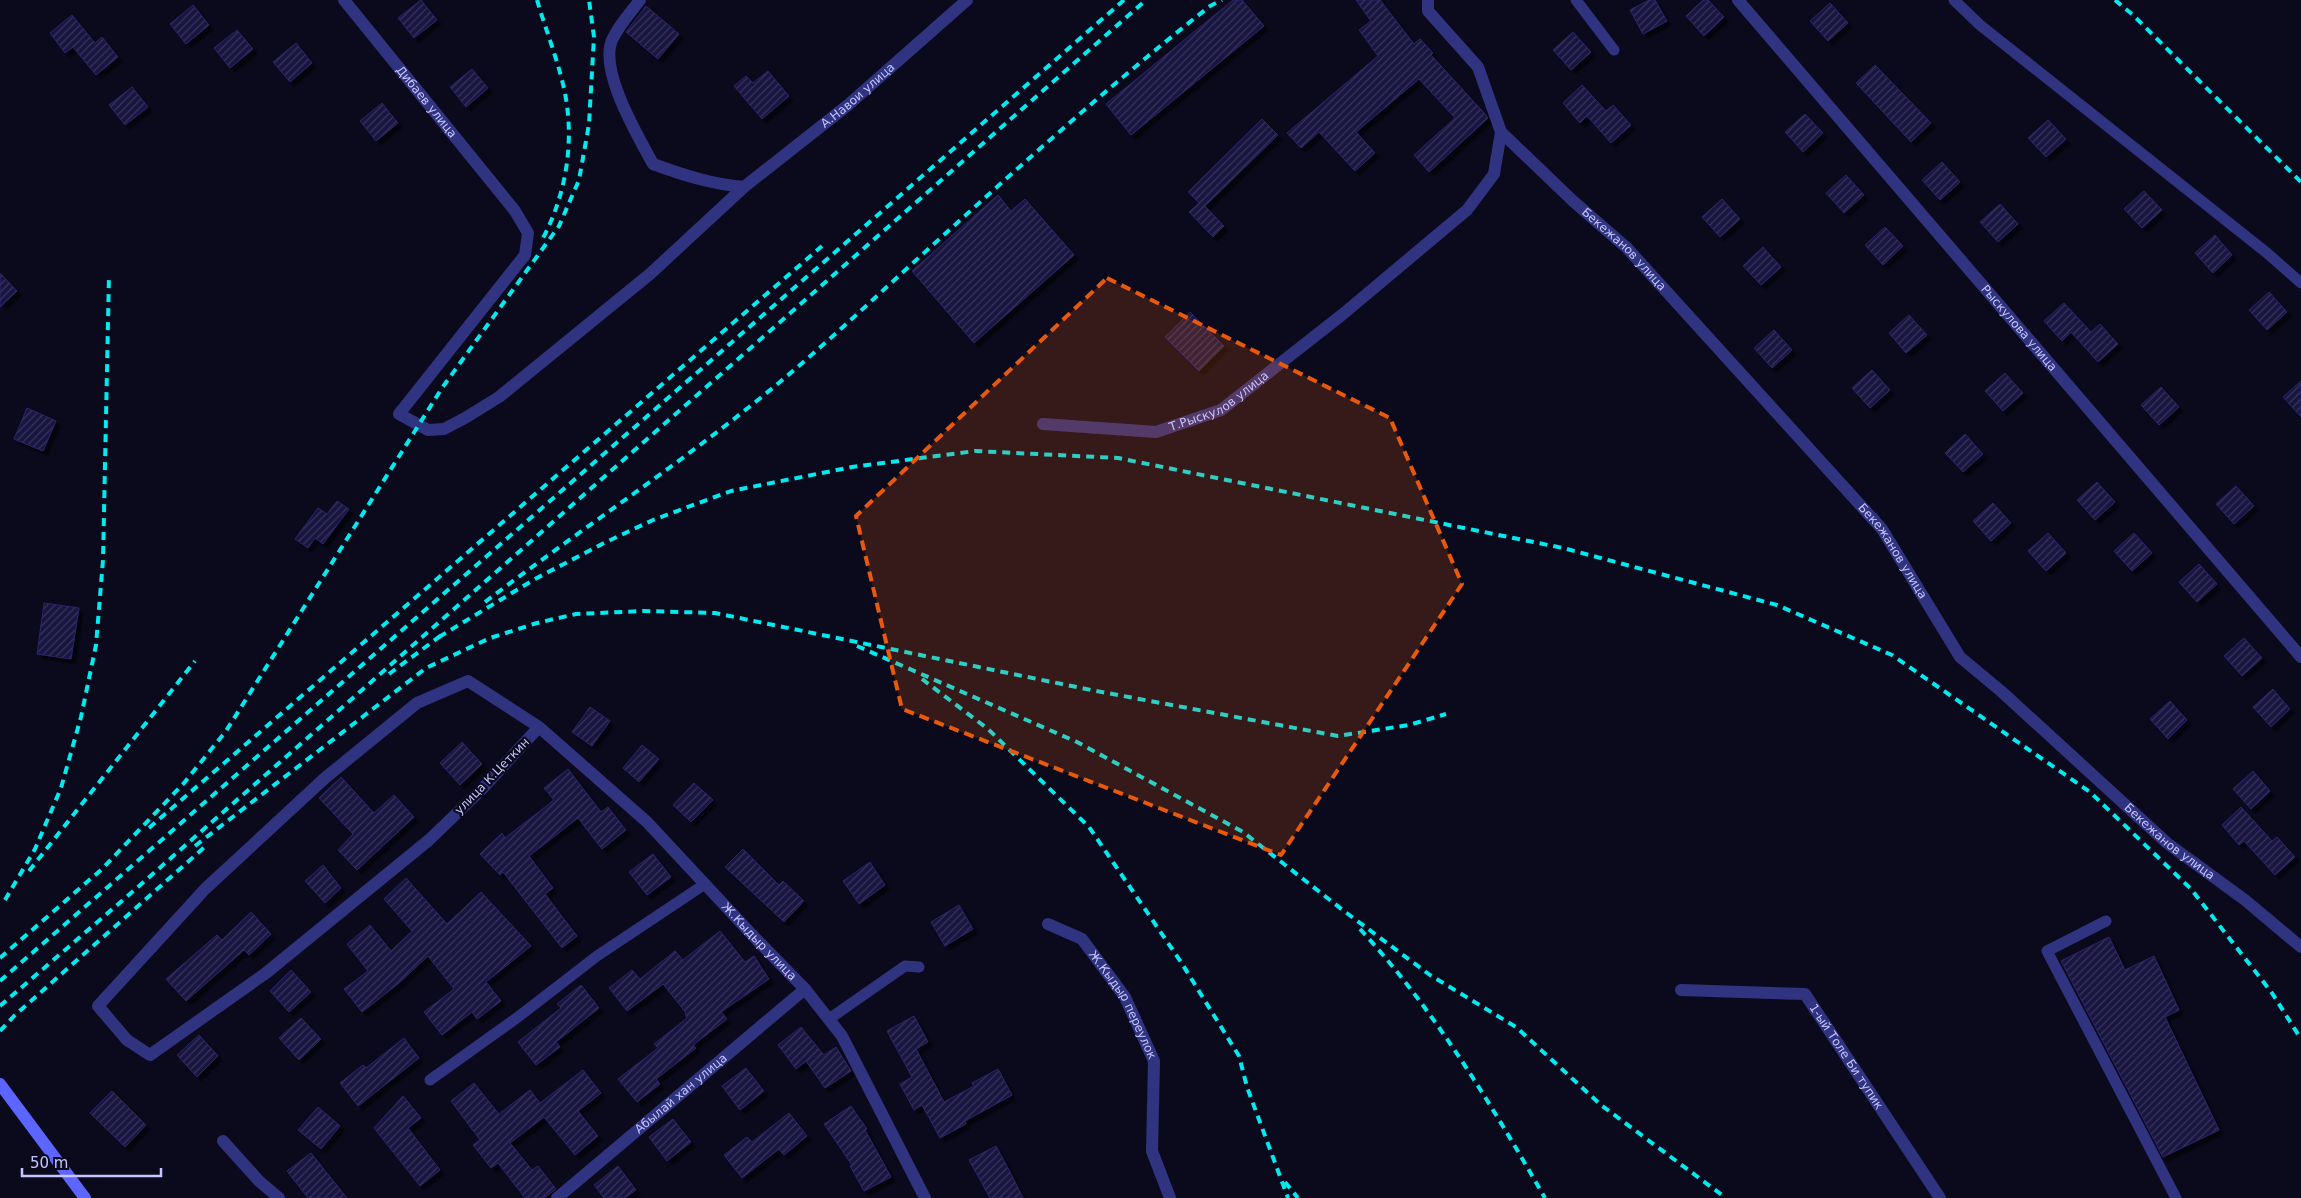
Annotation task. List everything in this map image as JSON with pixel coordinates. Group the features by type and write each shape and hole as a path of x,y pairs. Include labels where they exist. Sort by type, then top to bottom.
{"main road":[{"path":"0,1084 85,1198"}],"street":[{"name":"Дибаев улица","path":"344,0 508,203 528,232 525,255 399,414 428,430 444,429 499,397 650,274 744,187"},
{"path":"640,0 612,39 609,58 613,76 627,112 653,164 690,178 744,187"},
{"name":"А.Навои улица","path":"744,187 848,105 967,0"},
{"name":"Бекежанов улица","path":"1428,0 1428,11 1478,67 1501,132 1573,200 1628,248 1882,529 1960,657 2002,692 2167,843 2245,900 2301,946"},
{"name":"Рыскулова улица","path":"1738,0 2301,657"},
{"name":"Бекежанов улица","path":"1343,314 1467,210 1494,174 1501,132"},
{"name":"Т.Рыскулов улица","path":"1043,424 1156,432 1221,410 1343,314"},
{"name":"улица К.Цеткин","path":"468,681 539,727 482,789 428,840 266,973 150,1054 127,1040 98,1006 205,889 325,778 417,703 468,681"},
{"name":"Ж.Кыдыр улица","path":"539,727 647,822 805,989 842,1036 925,1198"},
{"name":"Ж.Кыдыр переулок","path":"1048,924 1082,939 1125,997 1154,1061 1152,1151 1170,1198"},
{"name":"Абылай хан улица","path":"557,1198 805,989"},
{"name":"1-ый Толе Би тупик","path":"1681,990 1805,994 1867,1084 1940,1198"},
{"path":"224,1141 259,1181 278,1198"}],"lane":[{"path":"1576,0 1614,50"},
{"path":"1954,0 1980,25 2267,253 2301,283"},
{"path":"430,1080 518,1017 596,956 705,884"},
{"path":"2106,920 2047,951 2176,1198"},
{"path":"829,1019 905,966 919,967"}],"highlighted area":[{"path":"1107,278 1390,418 1462,584 1281,855 902,709 856,516"}],"building":[{"path":"421,0 437,20 414,38 398,18"},
{"path":"1233,0 1242,0 1264,26 1131,135 1106,104"},
{"path":"1356,0 1380,0 1414,44 1420,39 1433,53 1431,55 1488,118 1429,172 1414,155 1455,118 1419,79 1356,132 1375,153 1355,171 1319,132 1301,148 1287,133 1378,56 1359,30 1371,21"},
{"path":"1649,0 1655,0 1667,21 1643,34 1630,10"},
{"path":"1703,0 1708,0 1724,17 1704,36 1686,16"},
{"path":"1830,3 1848,23 1828,41 1810,21"},
{"path":"193,5 209,25 186,44 170,24"},
{"path":"646,6 679,34 658,59 626,32"},
{"path":"72,15 95,43 102,37 118,57 96,75 73,47 65,53 50,33"},
{"path":"237,30 253,49 230,68 214,48"},
{"path":"1573,32 1591,52 1571,70 1553,50"},
{"path":"296,43 312,63 290,82 273,62"},
{"path":"1875,65 1931,123 1911,142 1856,83"},
{"path":"472,69 488,88 466,107 450,87"},
{"path":"768,71 789,96 762,119 734,86 746,76 753,83"},
{"path":"1582,85 1606,111 1613,105 1631,125 1611,143 1587,116 1580,123 1563,103"},
{"path":"132,87 148,107 125,125 109,105"},
{"path":"382,103 398,123 376,141 360,121"},
{"path":"1805,114 1823,133 1803,152 1785,132"},
{"path":"1262,119 1278,135 1205,206 1224,226 1213,237 1189,212 1199,203 1188,192"},
{"path":"2048,120 2066,139 2046,157 2028,138"},
{"path":"1942,162 1960,182 1940,200 1922,180"},
{"path":"1846,175 1864,195 1844,213 1826,193"},
{"path":"2144,191 2162,210 2142,228 2124,209"},
{"path":"998,195 1011,211 1025,199 1074,255 974,343 912,271"},
{"path":"1722,199 1740,219 1720,237 1702,217"},
{"path":"2000,204 2018,224 1998,242 1980,222"},
{"path":"1885,227 1903,246 1883,265 1865,245"},
{"path":"2215,235 2232,255 2213,273 2195,253"},
{"path":"1763,247 1781,267 1761,285 1743,266"},
{"path":"0,273 17,291 0,307"},
{"path":"2269,292 2287,312 2267,330 2249,310"},
{"path":"2064,303 2091,332 2100,324 2118,344 2098,362 2071,332 2062,341 2044,321"},
{"path":"1190,312 1224,346 1199,371 1165,337"},
{"path":"1909,315 1927,335 1906,353 1889,333"},
{"path":"1774,330 1792,350 1772,368 1754,348"},
{"path":"1872,370 1890,390 1870,408 1852,388"},
{"path":"2005,373 2023,393 2003,411 1985,391"},
{"path":"2301,381 2301,417 2283,397"},
{"path":"2161,387 2179,407 2159,425 2141,405"},
{"path":"27,408 56,421 43,451 14,439"},
{"path":"1965,434 1983,454 1963,472 1945,453"},
{"path":"2097,482 2115,502 2095,520 2077,500"},
{"path":"2236,486 2254,506 2234,524 2216,504"},
{"path":"337,501 349,509 323,544 315,538 308,548 295,539 318,508 327,514"},
{"path":"1993,503 2011,523 1991,541 1973,521"},
{"path":"2048,533 2066,553 2046,571 2028,551"},
{"path":"2134,533 2152,553 2132,571 2114,551"},
{"path":"2199,564 2217,584 2197,602 2179,582"},
{"path":"44,603 79,608 71,659 37,654"},
{"path":"2244,638 2262,658 2242,676 2224,656"},
{"path":"2273,689 2290,709 2271,727 2253,707"},
{"path":"2170,701 2187,720 2168,739 2150,719"},
{"path":"590,707 610,721 592,746 572,732"},
{"path":"462,742 482,764 460,785 440,763"},
{"path":"642,745 659,759 639,782 623,768"},
{"path":"568,769 601,812 608,807 626,830 602,849 578,818 529,856 553,888 545,894 577,936 562,948 503,872 500,875 480,854 502,833 505,838 554,800 544,788"},
{"path":"2253,771 2270,791 2251,809 2233,789"},
{"path":"341,777 374,813 394,795 414,817 357,870 338,850 353,834 319,798"},
{"path":"694,783 713,800 691,822 673,805"},
{"path":"2241,807 2272,841 2277,837 2295,857 2275,875 2244,841 2239,845 2222,825"},
{"path":"743,849 779,885 783,881 804,901 784,922 725,867"},
{"path":"653,854 671,877 647,895 629,872"},
{"path":"870,862 885,885 859,904 843,881"},
{"path":"323,865 341,888 325,903 305,881"},
{"path":"406,878 447,924 481,892 531,946 486,982 501,1001 477,1019 472,1012 442,1035 424,1012 454,989 428,956 399,983 362,1012 344,989 368,971 347,944 370,925 391,951 412,931 384,899"},
{"path":"959,905 973,929 945,946 931,922"},
{"path":"251,912 271,934 249,955 244,950 186,1001 166,979 217,935 222,940"},
{"path":"720,931 745,962 754,956 769,979 721,1012 727,1019 693,1045 696,1048 656,1079 660,1084 637,1102 618,1079 658,1048 654,1044 687,1018 686,1013 663,984 627,1011 609,988 632,970 640,979 675,951 683,960"},
{"path":"2109,937 2125,970 2154,956 2179,1010 2165,1017 2219,1130 2163,1157 2061,961"},
{"path":"291,970 311,992 289,1012 270,991"},
{"path":"581,985 599,1008 556,1042 560,1047 536,1065 518,1042 561,1008 557,1004"},
{"path":"914,1016 928,1042 916,1049 944,1102 974,1086 972,1083 998,1069 1012,1095 965,1121 966,1124 940,1138 922,1105 914,1110 900,1084 912,1077 887,1031"},
{"path":"301,1018 321,1039 299,1060 279,1038"},
{"path":"801,1027 824,1055 836,1047 851,1071 825,1088 806,1061 796,1069 778,1045"},
{"path":"199,1035 218,1056 197,1077 177,1055"},
{"path":"404,1038 419,1058 358,1106 340,1083 363,1065 366,1068"},
{"path":"746,1068 764,1091 740,1110 722,1086"},
{"path":"583,1070 601,1093 578,1111 598,1136 575,1155 544,1117 510,1143 532,1170 538,1166 556,1189 544,1198 525,1198 498,1163 491,1168 473,1145 480,1140 451,1101 474,1083 499,1114 530,1090 540,1103"},
{"path":"112,1091 146,1125 125,1147 90,1113"},
{"path":"403,1096 421,1118 408,1128 440,1170 420,1186 374,1128"},
{"path":"851,1106 867,1129 865,1130 891,1177 864,1191 850,1166 852,1165 824,1124"},
{"path":"318,1107 340,1126 321,1149 298,1130"},
{"path":"789,1113 807,1136 784,1155 779,1149 742,1178 724,1155 747,1137 752,1142"},
{"path":"673,1119 691,1142 667,1161 649,1137"},
{"path":"996,1146 1023,1198 990,1198 969,1160"},
{"path":"311,1153 347,1198 308,1198 287,1171"},
{"path":"618,1166 636,1190 625,1198 604,1198 594,1185"}],"railway":[{"path":"537,0 564,87 569,135 566,171 562,189 557,207 542,240"},
{"path":"0,958 102,869 184,783 226,731 442,388 559,226 579,180 589,124 594,37 589,0"},
{"path":"0,981 1124,0"},
{"path":"0,1006 138,887 1146,0"},
{"path":"485,602 751,406 825,343 1071,122 1175,34 1210,6 1222,0"},
{"path":"2115,0 2133,15 2301,182"},
{"path":"149,828 822,246"},
{"path":"5,900 35,849 61,788 81,717 96,645 103,560 109,275"},
{"path":"439,637 535,579 604,543 653,520 731,491 852,467 975,451 1118,458 1563,548 1777,605 1892,655 2090,792 2191,889 2272,993 2301,1039"},
{"path":"195,846 426,668 490,638 537,623 576,614 644,611 715,613 1091,690 1338,736 1409,725 1446,714"},
{"path":"389,674 443,634"},
{"path":"857,646 1077,742 1243,832 1430,975 1516,1027 1601,1105 1726,1198"},
{"path":"29,871 195,661"},
{"path":"922,679 988,729 1089,827 1181,962 1239,1056 1247,1087 1288,1198"},
{"path":"0,1031 14,1016 208,844"},
{"path":"1360,929 1413,992 1437,1024 1504,1128 1545,1198"},
{"path":"1285,1182 1298,1198"}]}
